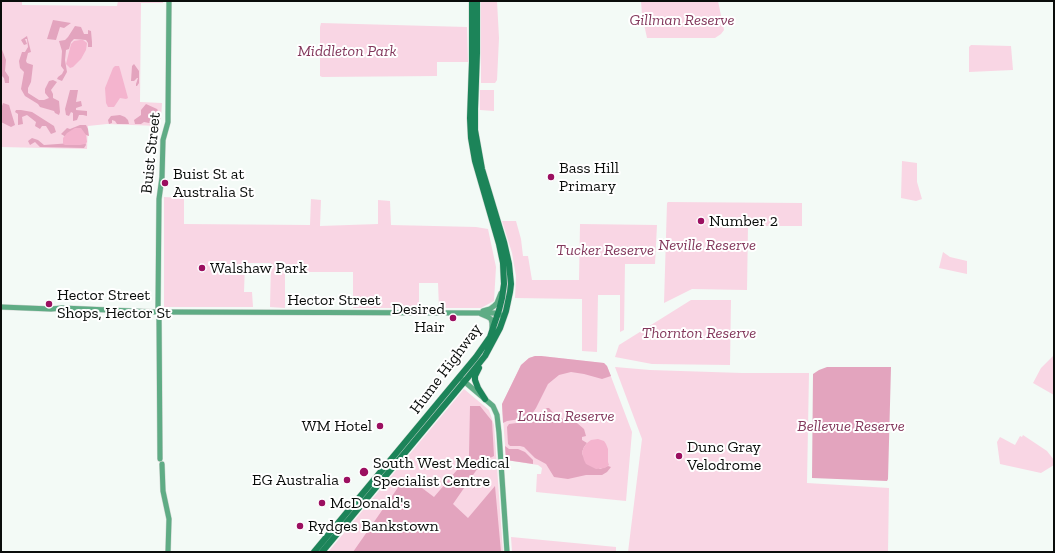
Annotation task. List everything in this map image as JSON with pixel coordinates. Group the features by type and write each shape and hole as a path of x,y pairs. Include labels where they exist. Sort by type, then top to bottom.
{"highway":[{"name":"Hume Highway","path":"314,552 461,379 485,356 500,328 504,284 501,253 475,161 471,138 472,1"},
{"name":"Hume Highway","path":"322,552 461,379 490,337 502,315 510,292 511,276 509,264 504,242 482,169 475,130 477,1"},
{"path":"485,356 475,378 476,384 485,399"}],"street":[{"name":"Buist Street","path":"168,552 169,519 163,490 161,461 159,199 163,140 168,122 169,1"},
{"path":"474,313 490,309 494,306 497,303 504,284"},
{"name":"Hector Street","path":"1,307 159,312 474,313 502,315"},
{"path":"474,313 491,319 492,326 490,337"},
{"path":"461,379 493,406 498,421 507,552"}],"green space":[{"path":"1,1 22,1 22,5 117,6 118,1 163,1 163,3 141,3 140,102 162,103 161,118 158,126 107,124 88,126 87,149 1,147"},
{"path":"481,1 497,1 499,38 497,80 495,83 481,83"},
{"name":"Gillman Reserve","path":"641,1 718,1 724,30 715,38 647,38 642,15"},
{"path":"53,20 71,23 64,28 60,27 56,40 47,39"},
{"name":"Middleton Park","path":"321,23 467,27 468,62 437,62 437,76 322,77 320,76"},
{"path":"75,26 81,27 84,34 88,34 88,30 91,31 92,47 88,47 86,40 74,39 71,42 69,49 66,50 65,60 67,72 62,81 57,79 64,70 61,66 62,51 59,41 65,40"},
{"path":"27,36 31,52 28,53 26,61 27,63 33,65 28,93 39,100 44,100 49,98 45,93 45,89 49,81 53,80 57,82 51,90 53,98 59,101 59,115 54,111 40,107 38,104 25,96 21,89 24,72 20,68 19,61 22,52 25,52 28,47 27,39 25,39 27,44 24,45 21,40"},
{"path":"971,45 1011,46 1013,70 969,72 969,47"},
{"path":"1,47 6,60 5,71 9,77 9,83 5,83 4,78 1,75"},
{"path":"134,64 139,71 139,83 137,86 136,84 138,78 131,81 132,66"},
{"path":"70,90 78,90 76,102 81,101 82,106 76,108 76,110 87,111 87,116 79,115 77,120 73,121 73,113 71,112 69,116 66,115 65,109"},
{"path":"480,90 494,90 494,111 480,110"},
{"path":"3,103 9,105 15,125 11,127 1,122 1,109"},
{"path":"146,104 157,109 160,113 160,118 149,123 144,122 141,124 135,124 134,120 141,115 141,110"},
{"path":"16,110 32,112 54,126 56,132 51,134 46,126 42,126 40,129 35,126 36,122 27,115 22,117 23,124 18,125 18,114 15,112"},
{"path":"120,115 128,120 129,124 117,124 112,120 112,123 109,124 108,120 111,116"},
{"path":"80,125 86,125 89,136 83,134 66,137 61,134 67,128 70,129"},
{"path":"32,138 38,140 44,145 85,142 86,145 84,148 40,147 35,142 30,145 28,141"},
{"path":"902,161 917,163 917,182 922,199 916,201 901,198"},
{"path":"164,197 184,198 184,224 310,225 311,199 321,200 320,226 378,224 378,200 390,201 391,225 476,227 488,229 496,267 494,301 481,308 439,308 438,283 419,283 419,308 353,308 353,272 285,272 285,308 270,307 271,263 245,263 244,292 252,292 253,307 164,307"},
{"name":"Neville Reserve","path":"668,202 802,203 802,226 748,226 747,290 692,289 664,303"},
{"name":"Tucker Reserve","path":"502,221 516,221 521,239 523,256 528,256 532,280 579,280 580,224 657,225 655,264 625,264 624,330 620,332 620,295 598,295 597,352 582,351 582,299 515,298 516,276 512,253"},
{"path":"943,252 950,257 967,261 967,274 939,268"},
{"name":"Thornton Reserve","path":"691,300 731,300 730,365 652,364 615,357 619,345"},
{"path":"1054,355 1054,395 1033,383 1041,368"},
{"name":"Louisa Reserve","path":"535,356 604,363 607,366 632,432 626,501 536,492 537,474 541,474 542,468 538,465 506,460 502,404 521,365 529,358"},
{"path":"535,356 604,363 607,366 611,376 602,379 571,372 559,375 548,384 532,414 527,418 503,423 502,404 521,365 529,358"},
{"path":"615,367 650,370 742,373 809,373 807,483 889,488 888,552 628,552 642,439"},
{"name":"Bellevue Reserve","path":"827,367 891,367 887,481 812,478 813,374"},
{"path":"464,389 489,410 494,425 503,552 328,552"},
{"path":"470,406 480,406 492,421 494,456 482,462 453,504 468,518 495,486 501,552 353,552 406,476 434,497 469,456"},
{"path":"549,408 556,416 577,423 584,429 586,436 582,437 582,440 587,443 582,452 583,456 600,469 608,466 611,467 607,472 602,475 586,475 568,479 554,477 546,464 535,458 524,447 510,446 508,444 507,427 509,424 525,422 545,415 544,410"},
{"path":"1023,435 1047,451 1054,460 1054,465 1041,473 1000,464 997,442 1000,437 1015,445 1020,436 1022,437"},
{"path":"505,446 509,449 518,449 525,452 533,460 533,464 506,460"},
{"path":"511,537 616,547 616,552 512,552"}],"shaded area":[{"path":"80,40 87,43 86,50 81,59 70,68 66,64 71,44 74,41"},
{"path":"115,66 119,66 128,98 120,98 114,107 108,107 106,103 105,88"},
{"path":"75,128 81,128 86,135 87,142 80,145 63,144 63,138 67,133"},
{"path":"598,439 604,441 606,444 608,449 609,465 605,468 596,469 586,464 582,452 587,443 591,440"}],"place":[{"name":"Bass Hill Primary","path":"551,177"},
{"name":"Buist St at Australia St","path":"165,183"},
{"name":"Number 2","path":"701,221"},
{"name":"Walshaw Park","path":"202,268"},
{"name":"Hector Street Shops, Hector St","path":"49,304"},
{"name":"Desired Hair","path":"453,318"},
{"name":"WM Hotel","path":"380,426"},
{"name":"Dunc Gray Velodrome","path":"679,456"},
{"name":"South West Medical Specialist Centre","path":"364,472"},
{"name":"EG Australia","path":"347,480"},
{"name":"McDonald's","path":"322,503"},
{"name":"Rydges Bankstown","path":"300,526"}]}
